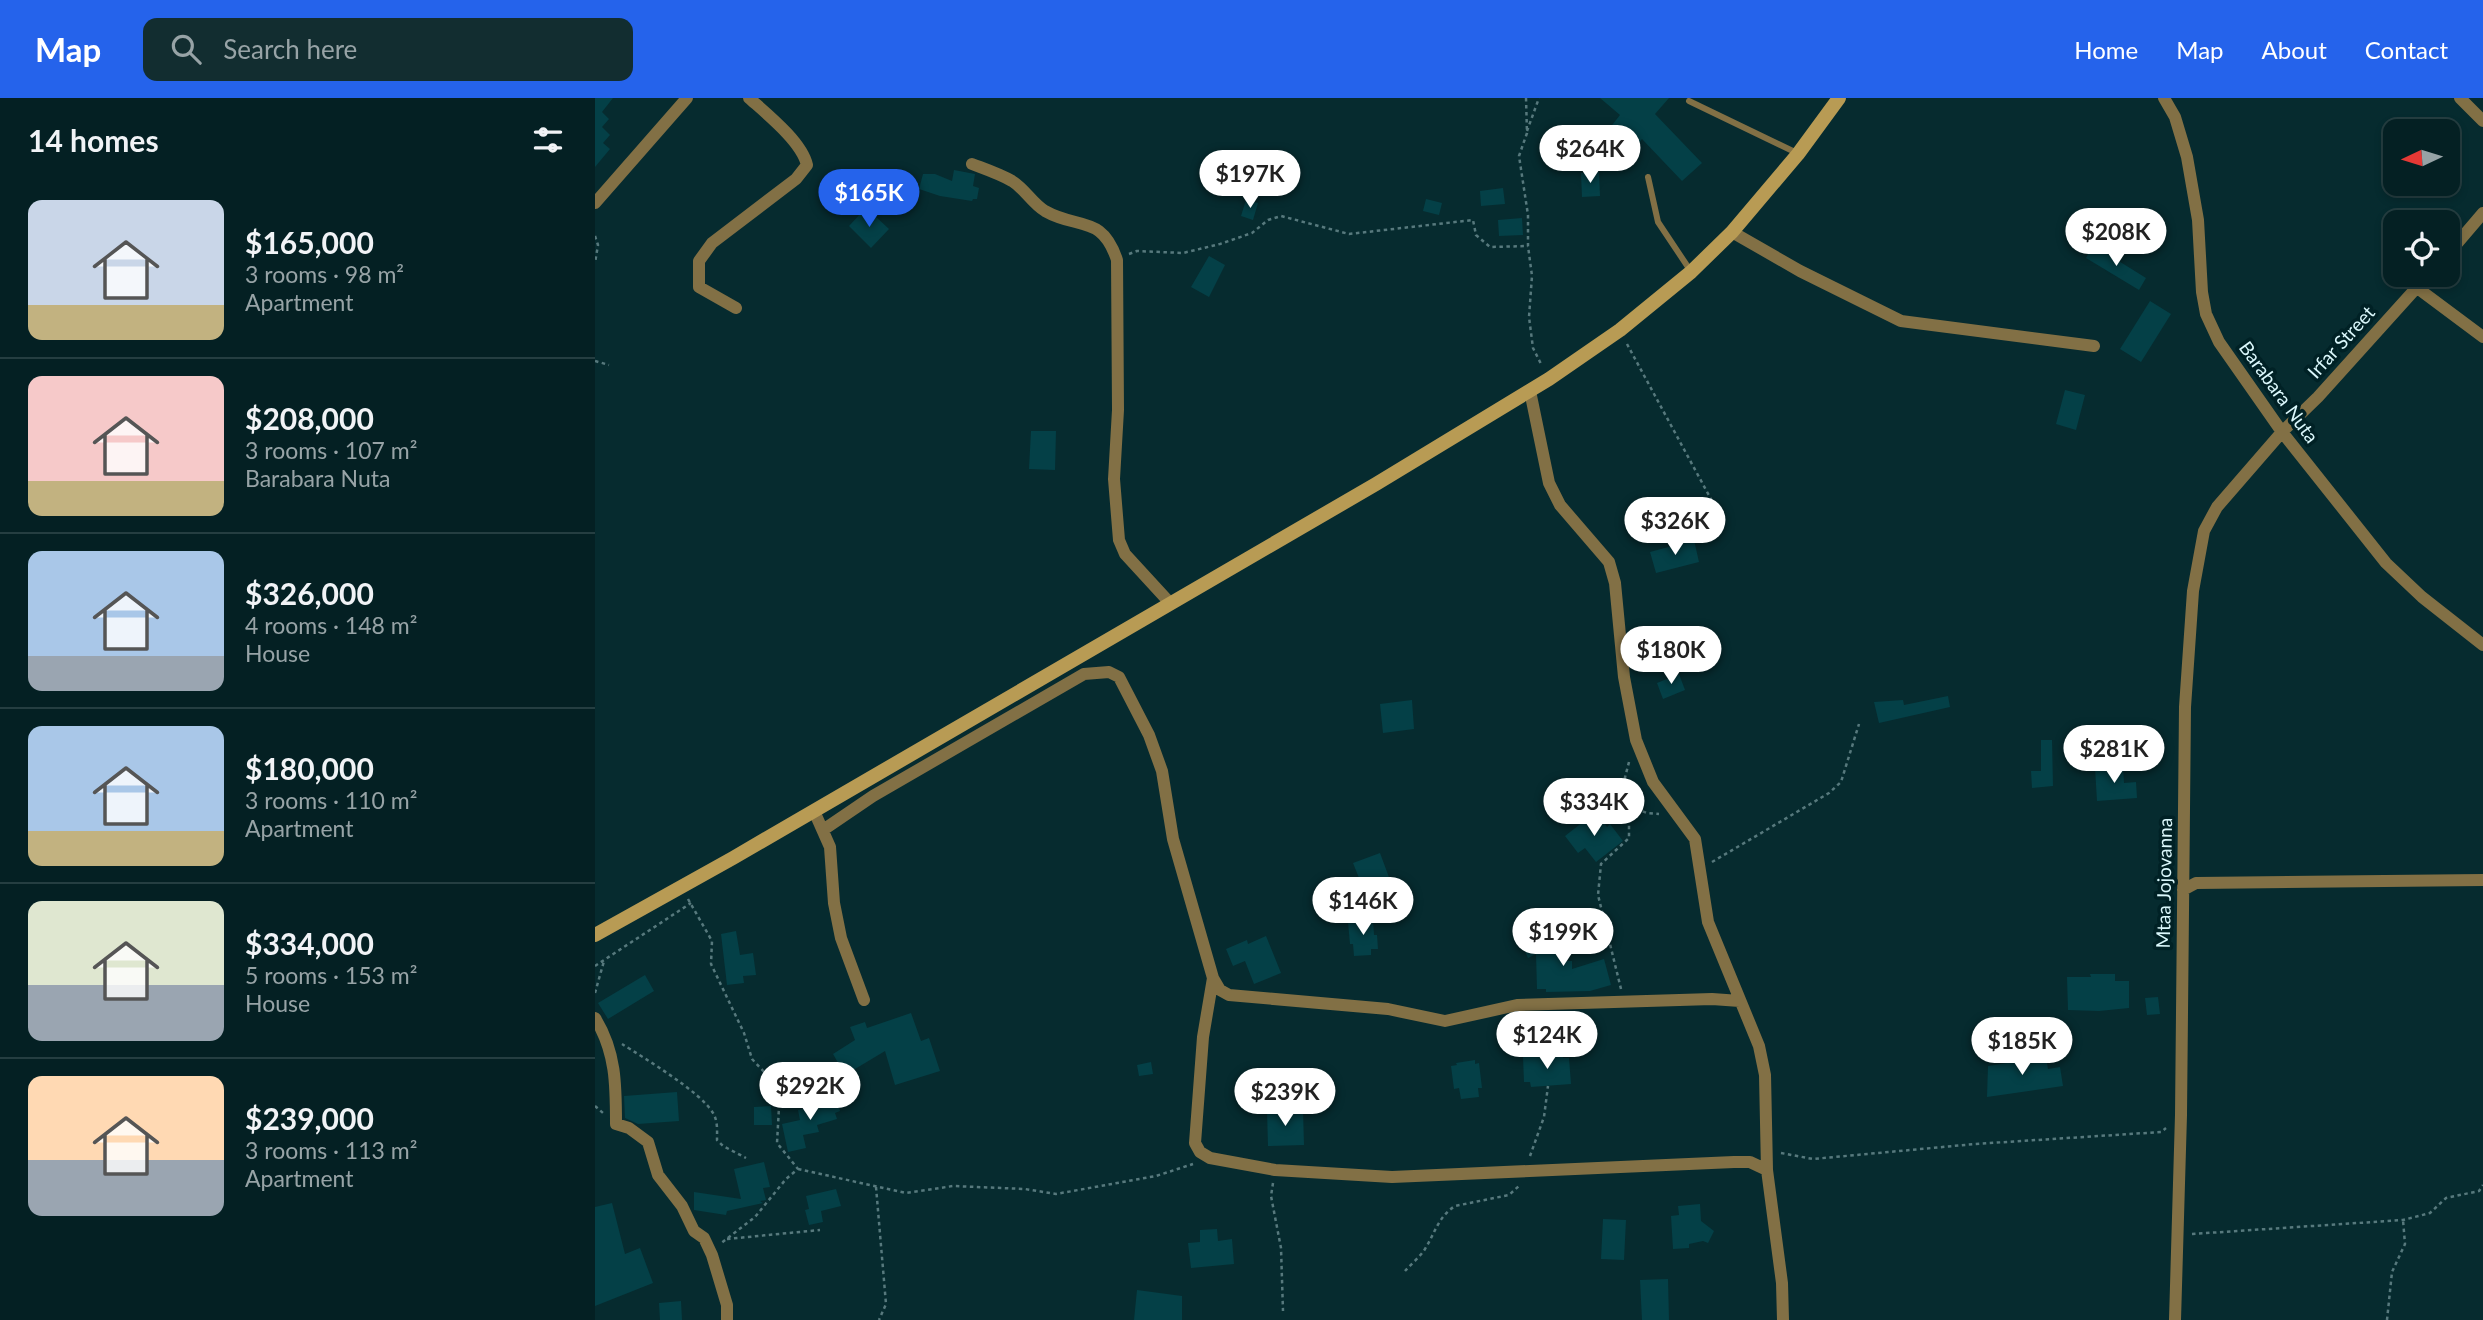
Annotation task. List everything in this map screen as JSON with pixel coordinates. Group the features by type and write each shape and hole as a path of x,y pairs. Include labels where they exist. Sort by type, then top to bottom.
{"main road":[{"path":"595,935 814,811 1376,484 1549,379 1619,330 1691,272 1732,232 1798,154 1839,98"}],"street":[{"path":"595,203 687,98"},
{"path":"737,308 699,288 699,261 712,243 796,179 807,166 805,155 775,122 748,98"},
{"name":"Barabara Nuta","path":"2164,98 2175,117 2187,157 2198,220 2202,292 2206,314 2219,342 2282,432 2386,563 2422,597 2483,645"},
{"path":"2461,98 2483,121"},
{"path":"972,164 1013,181 1042,209 1094,226 1111,243 1117,260 1118,410 1114,479 1119,540 1125,554 1170,603"},
{"path":"2460,240 2483,213"},
{"path":"1732,232 1800,271 1901,321 2094,346"},
{"path":"2416,287 2483,337"},
{"name":"Irfar Street","path":"2282,432 2318,397 2416,287"},
{"path":"1530,391 1549,482 1560,505 1609,562 1615,583 1624,677 1636,740 1653,782 1695,839 1708,922 1759,1046 1765,1075 1767,1170 1782,1283 1783,1320"},
{"name":"Mtaa Jojovanna","path":"2175,1320 2182,1115 2185,707 2193,591 2204,531 2217,507 2282,432"},
{"path":"823,830 873,796 1084,674 1109,672 1119,677 1149,736 1162,771 1173,839 1213,978 1220,990 1230,995 1388,1009 1445,1021 1517,1005 1712,999 1740,1001"},
{"path":"814,811 830,846 834,904 841,938 863,1000"},
{"path":"2183,890 2196,883 2483,880"},
{"path":"1213,978 1203,1037 1195,1143 1200,1152 1210,1158 1275,1170 1392,1177 1734,1162 1750,1162 1767,1170"},
{"path":"595,1018 605,1033 615,1073 616,1124 629,1128 647,1142 659,1175 682,1206 694,1231 704,1238 727,1305 727,1320"}],"lane":[{"path":"1689,101 1798,154"},
{"path":"1648,177 1658,222 1691,272"}],"path":[{"path":"1526,98 1527,133"},
{"path":"1539,98 1519,156 1528,215 1532,276 1529,317 1533,348 1549,379"},
{"path":"1117,260 1137,251 1183,253 1220,244 1252,233 1268,220 1281,216 1349,234 1473,220 1476,235 1490,247 1528,246"},
{"path":"595,236 595,262"},
{"path":"1619,330 1712,501"},
{"path":"595,360 609,365"},
{"path":"1701,871 1829,793 1842,782 1859,724"},
{"path":"1625,1003 1598,895 1601,864 1629,838 1629,823 1622,789 1636,740"},
{"path":"1625,806 1647,813 1676,815"},
{"path":"680,886 712,941 711,964 744,1033 752,1059 780,1088 777,1143 799,1169 907,1193 953,1185 1025,1189 1056,1194 1156,1176 1210,1158"},
{"path":"595,966 691,903"},
{"path":"595,993 604,961"},
{"path":"605,1033 653,1063 701,1099 713,1112 717,1122 717,1140 723,1146 746,1157"},
{"path":"1405,1271 1425,1250 1440,1218 1448,1210 1455,1206 1509,1195 1521,1185 1522,1172 1543,1117 1548,1086"},
{"path":"1768,1147 1787,1155 1813,1159 1975,1144 2161,1132 2182,1115"},
{"path":"712,1255 723,1239 755,1217 786,1179 799,1169"},
{"path":"1275,1170 1271,1196 1281,1248 1283,1311"},
{"path":"2178,1235 2403,1220 2430,1213 2446,1198 2479,1191 2483,1185"},
{"path":"876,1187 886,1304 879,1320"},
{"path":"2387,1320 2392,1272 2405,1244 2403,1220"},
{"path":"723,1239 820,1230"}],"building":[{"path":"595,98 613,98 602,112 609,119 602,127 610,135 603,143 610,149 595,167"},
{"path":"1600,98 1669,98 1655,114 1702,163 1682,181 1642,139 1619,166 1606,168 1602,138 1620,115"},
{"path":"954,170 975,174 973,186 979,188 977,199 972,201 940,196 919,189 923,174 935,174 952,181"},
{"path":"1599,172 1600,196 1582,197 1581,173"},
{"path":"1503,188 1505,204 1481,206 1480,191"},
{"path":"1426,199 1442,203 1439,215 1423,211"},
{"path":"1246,200 1258,203 1253,220 1241,216"},
{"path":"862,212 868,218 873,214 889,229 871,248 849,226"},
{"path":"1522,218 1523,235 1499,236 1498,220"},
{"path":"2093,245 2146,278 2139,290 2086,258"},
{"path":"1209,256 1225,265 1209,297 1191,287"},
{"path":"2150,301 2171,314 2141,362 2120,349"},
{"path":"2065,390 2085,395 2076,430 2056,424"},
{"path":"1031,431 1056,431 1055,470 1029,469"},
{"path":"1694,540 1699,562 1656,573 1650,552"},
{"path":"1679,674 1685,690 1663,699 1657,683"},
{"path":"1948,696 1950,707 1879,723 1874,702 1903,700 1904,705"},
{"path":"1412,700 1414,729 1383,733 1380,704"},
{"path":"2041,740 2052,740 2053,786 2032,788 2031,771 2041,771"},
{"path":"2123,766 2124,783 2136,782 2137,798 2097,801 2095,768"},
{"path":"1600,817 1607,827 1610,824 1623,841 1596,862 1585,848 1578,853 1565,836 1588,818 1592,823"},
{"path":"1380,853 1393,894 1369,903 1353,863"},
{"path":"1373,920 1378,949 1371,949 1371,955 1354,956 1348,922"},
{"path":"1549,928 1563,961 1572,961 1572,969 1604,959 1611,985 1590,991 1546,992 1546,989 1537,989 1536,954 1528,958 1520,941"},
{"path":"736,931 740,955 753,953 756,975 743,976 744,983 727,985 721,934"},
{"path":"1266,936 1281,973 1254,984 1245,961 1233,966 1226,949"},
{"path":"2090,974 2115,974 2115,981 2129,981 2129,1008 2068,1010 2067,977 2091,977"},
{"path":"645,975 654,991 608,1019 598,1003"},
{"path":"2158,997 2160,1014 2147,1015 2145,998"},
{"path":"911,1013 921,1041 929,1038 940,1071 895,1085 885,1051 845,1075 833,1054 855,1040 850,1027 865,1022 867,1028"},
{"path":"1562,1054 1563,1058 1569,1058 1571,1084 1531,1087 1530,1082 1524,1082 1523,1057"},
{"path":"2046,1057 2048,1069 2060,1067 2063,1086 1987,1097 1988,1066"},
{"path":"1475,1060 1475,1064 1479,1063 1482,1088 1478,1088 1479,1097 1461,1099 1459,1088 1454,1089 1451,1066"},
{"path":"1151,1062 1153,1074 1139,1076 1137,1065"},
{"path":"677,1092 679,1121 638,1124 625,1118 624,1096"},
{"path":"835,1095 840,1111 835,1113 837,1119 817,1125 819,1132 803,1135 806,1148 788,1152 782,1124 800,1120 798,1110 815,1106 813,1101"},
{"path":"771,1106 772,1125 754,1125 754,1107"},
{"path":"1303,1110 1304,1145 1268,1146 1267,1111"},
{"path":"764,1162 770,1187 763,1188 766,1200 760,1201 763,1203 727,1211 726,1215 694,1210 694,1192 741,1199 734,1169"},
{"path":"836,1189 841,1206 821,1211 823,1222 809,1225 805,1210 809,1209 806,1196"},
{"path":"612,1203 625,1254 640,1248 653,1283 595,1306 595,1207"},
{"path":"1700,1204 1701,1221 1714,1231 1708,1243 1703,1241 1689,1244 1689,1248 1673,1249 1671,1216 1679,1215 1678,1206"},
{"path":"1603,1219 1626,1220 1624,1260 1601,1259"},
{"path":"1217,1229 1218,1241 1232,1239 1234,1264 1191,1268 1188,1243 1200,1242 1200,1230"},
{"path":"1668,1279 1669,1320 1642,1320 1640,1280"},
{"path":"1137,1290 1182,1296 1182,1320 1134,1320"},
{"path":"681,1301 682,1320 660,1320 659,1303"}]}
